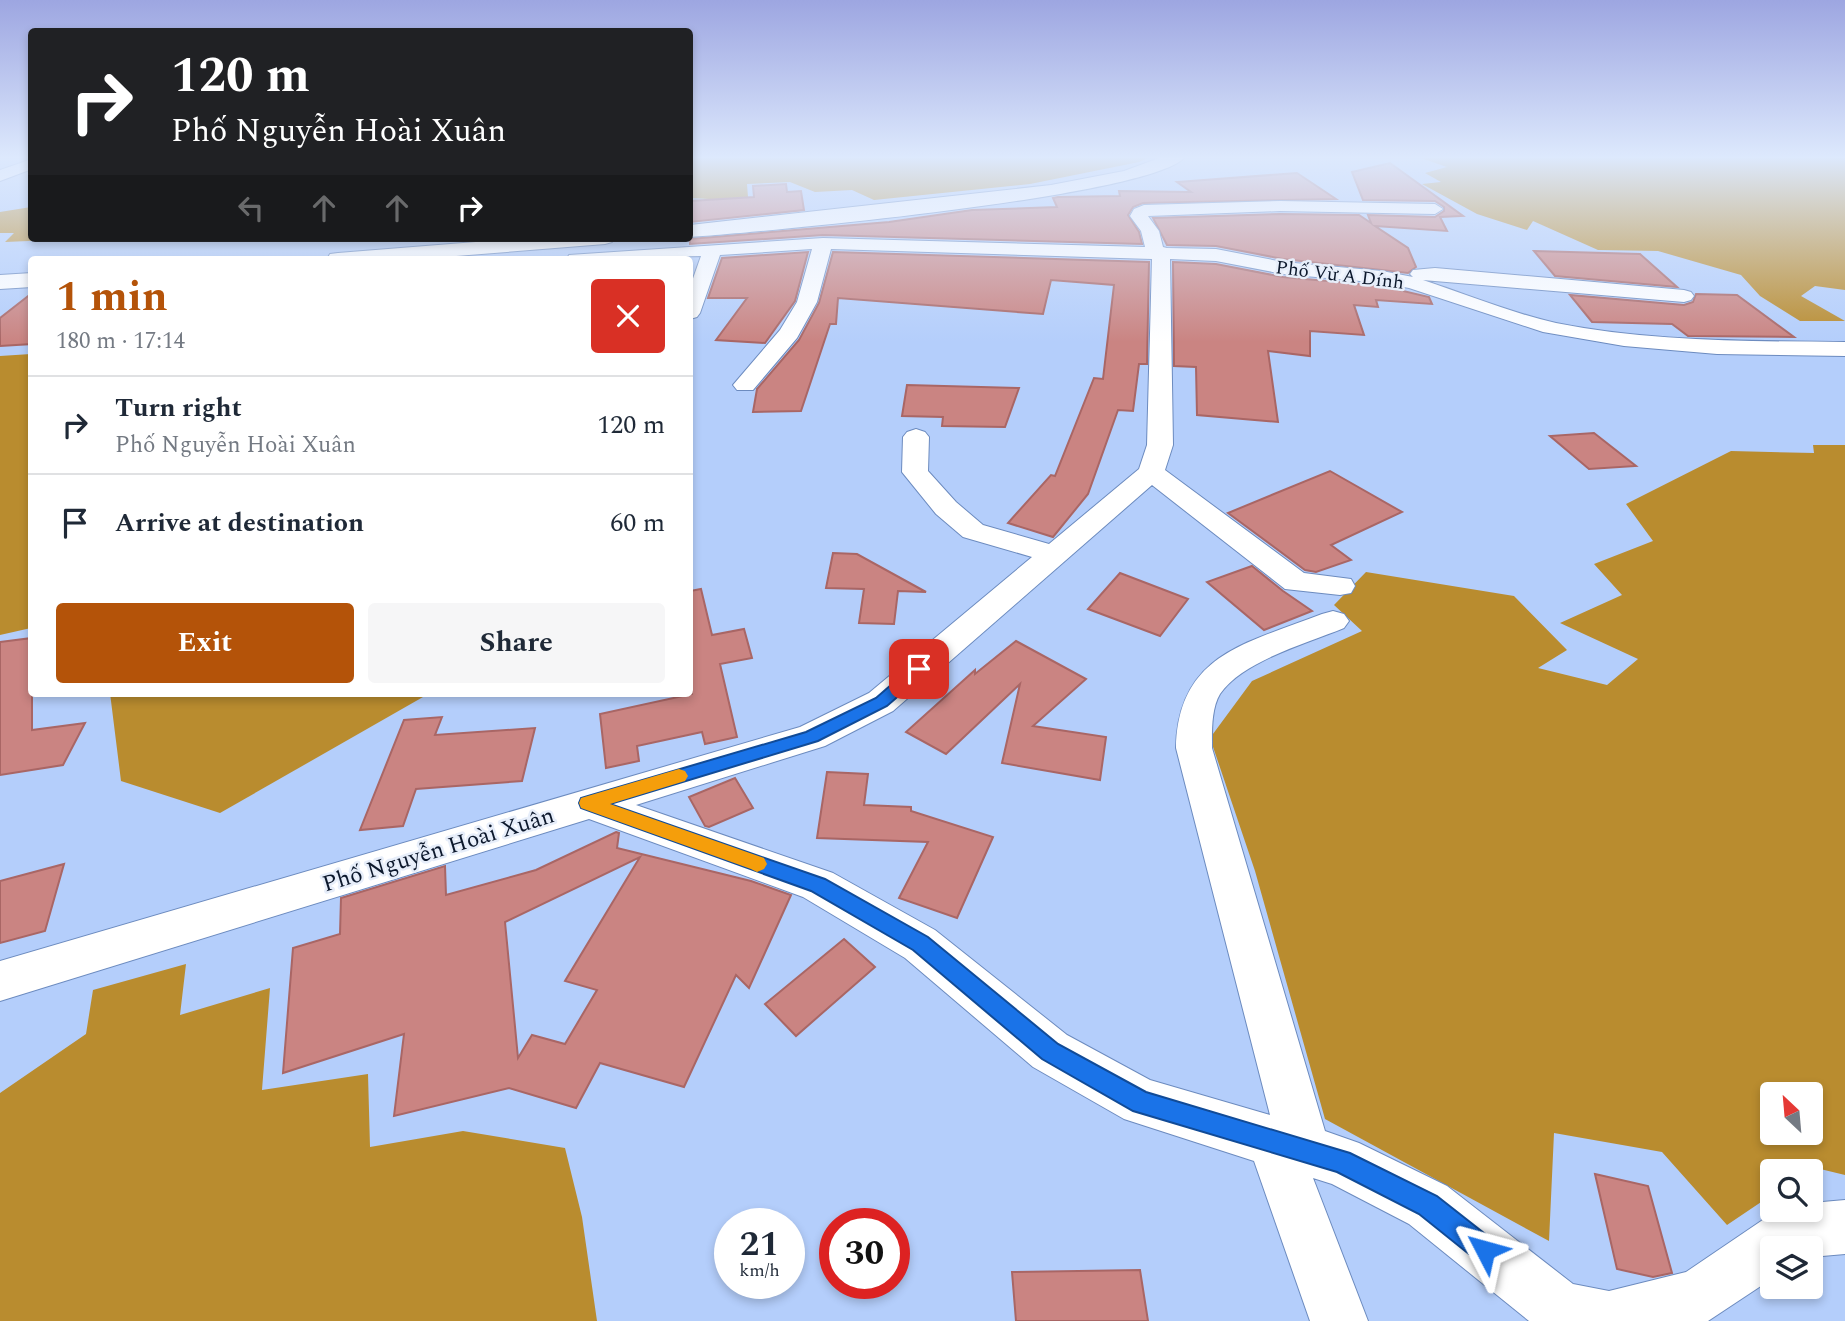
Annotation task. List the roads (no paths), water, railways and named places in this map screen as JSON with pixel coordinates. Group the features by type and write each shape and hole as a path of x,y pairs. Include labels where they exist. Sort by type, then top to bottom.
{"highway":[{"path":"693,231 813,219"},
{"path":"425,256 565,242"},
{"path":"0,282 28,280"}],"street":[{"path":"1141,219 1150,231 1158,251 1160,445 1151,472 1296,582 1336,603 1238,661 1208,687 1194,721 1194,748 1289,1146 1339,1321"},
{"path":"745,385 789,333 807,302 823,243"},
{"name":"Phố Vừ A Dính","path":"617,256 823,243 1158,251 1216,255 1283,268 1382,277 1413,283 1550,328 1624,340 1717,347 1845,349"},
{"path":"693,305 713,249"},
{"path":"1413,283 1410,278 1415,275 1435,274 1684,296"},
{"path":"916,437 915,472 946,508 973,531 1053,554"},
{"name":"Phố Nguyễn Hoài Xuân","path":"0,981 812,737 881,702 1151,472"},
{"path":"588,803 818,885 920,944 1050,1051 1141,1102 1341,1161 1428,1205 1561,1316 1609,1320 1698,1297 1793,1232 1845,1227"}]}
